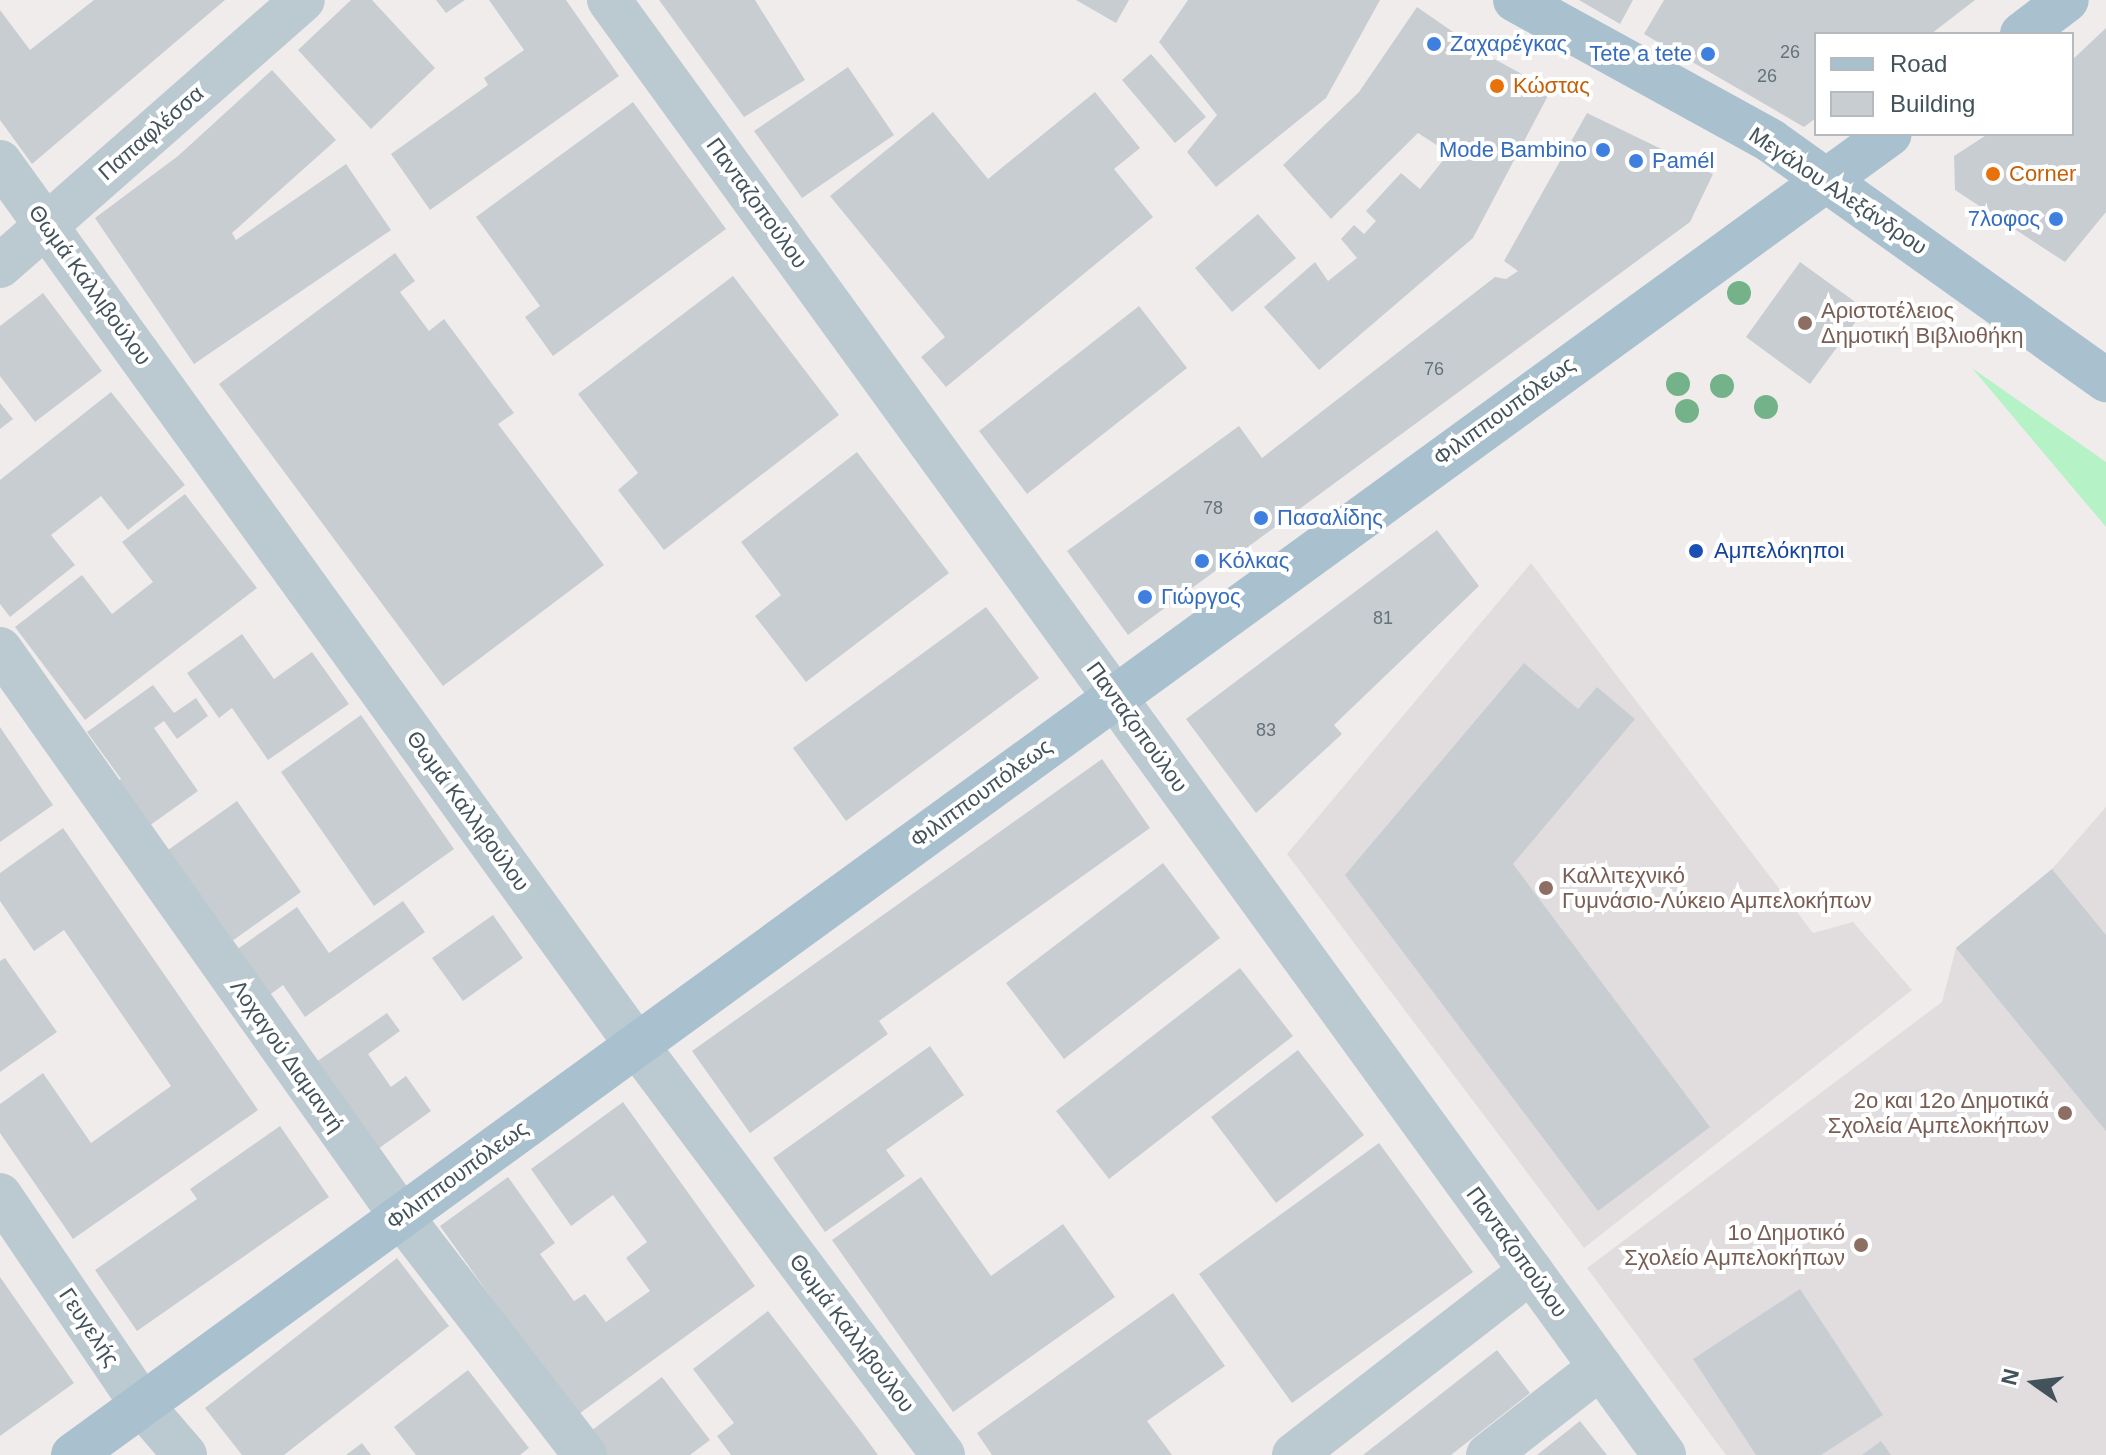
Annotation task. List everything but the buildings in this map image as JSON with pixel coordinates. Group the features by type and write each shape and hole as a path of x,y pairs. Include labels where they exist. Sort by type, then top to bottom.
{"main road":[{"name":"Μεγάλου Αλεξάνδρου","path":"1515,0 1830,179 2106,380"},
{"path":"2025,32 2067,0"},
{"name":"Φιλιππουπόλεως","path":"73,1455 1734,244 1887,136"}],"street":[{"name":"Παπαφλέσσα","path":"0,266 303,0"},
{"name":"Πανταζοπούλου","path":"609,0 1664,1455"},
{"name":"Θωμά Καλλιβούλου","path":"0,162 636,1044 943,1455"},
{"name":"Λοχαγού Διαμαντή","path":"0,649 401,1216 585,1455"},
{"name":"Γευγελής","path":"0,1195 142,1405 185,1455"},
{"path":"1294,1455 1531,1271"},
{"path":"1488,1455 1601,1367"}],"shaded area":[{"name":"Καλλιτεχνικό Γυμνάσιο-Λύκειο Αμπελοκήπων","path":"1531,563 1813,933 1853,922 1912,990 1584,1248 1287,854"},
{"name":"1ο Δημοτικό Σχολείο Αμπελοκήπων","path":"2106,807 2106,1455 1726,1455 1587,1268 1942,1002 1956,948 2052,869"}],"green space":[{"path":"1972,368 2106,462 2106,527"}],"place":[{"name":"Ζαχαρέγκας","path":"1434,44"},
{"name":"Tete a tete","path":"1708,54"},
{"name":"Κώστας","path":"1497,86"},
{"name":"Mode Bambino","path":"1603,150"},
{"name":"Pamél","path":"1636,161"},
{"name":"Corner","path":"1993,174"},
{"name":"7λοφος","path":"2056,219"},
{"name":"Αριστοτέλειος Δημοτική Βιβλιοθήκη","path":"1805,323"},
{"name":"Πασαλίδης","path":"1261,518"},
{"name":"Αμπελόκηποι","path":"1696,551"},
{"name":"Κόλκας","path":"1202,561"},
{"name":"Γιώργος","path":"1145,597"},
{"name":"Καλλιτεχνικό Γυμνάσιο-Λύκειο Αμπελοκήπων","path":"1546,888"},
{"name":"2ο και 12ο Δημοτικά Σχολεία Αμπελοκήπων","path":"2065,1113"},
{"name":"1ο Δημοτικό Σχολείο Αμπελοκήπων","path":"1861,1245"}]}
